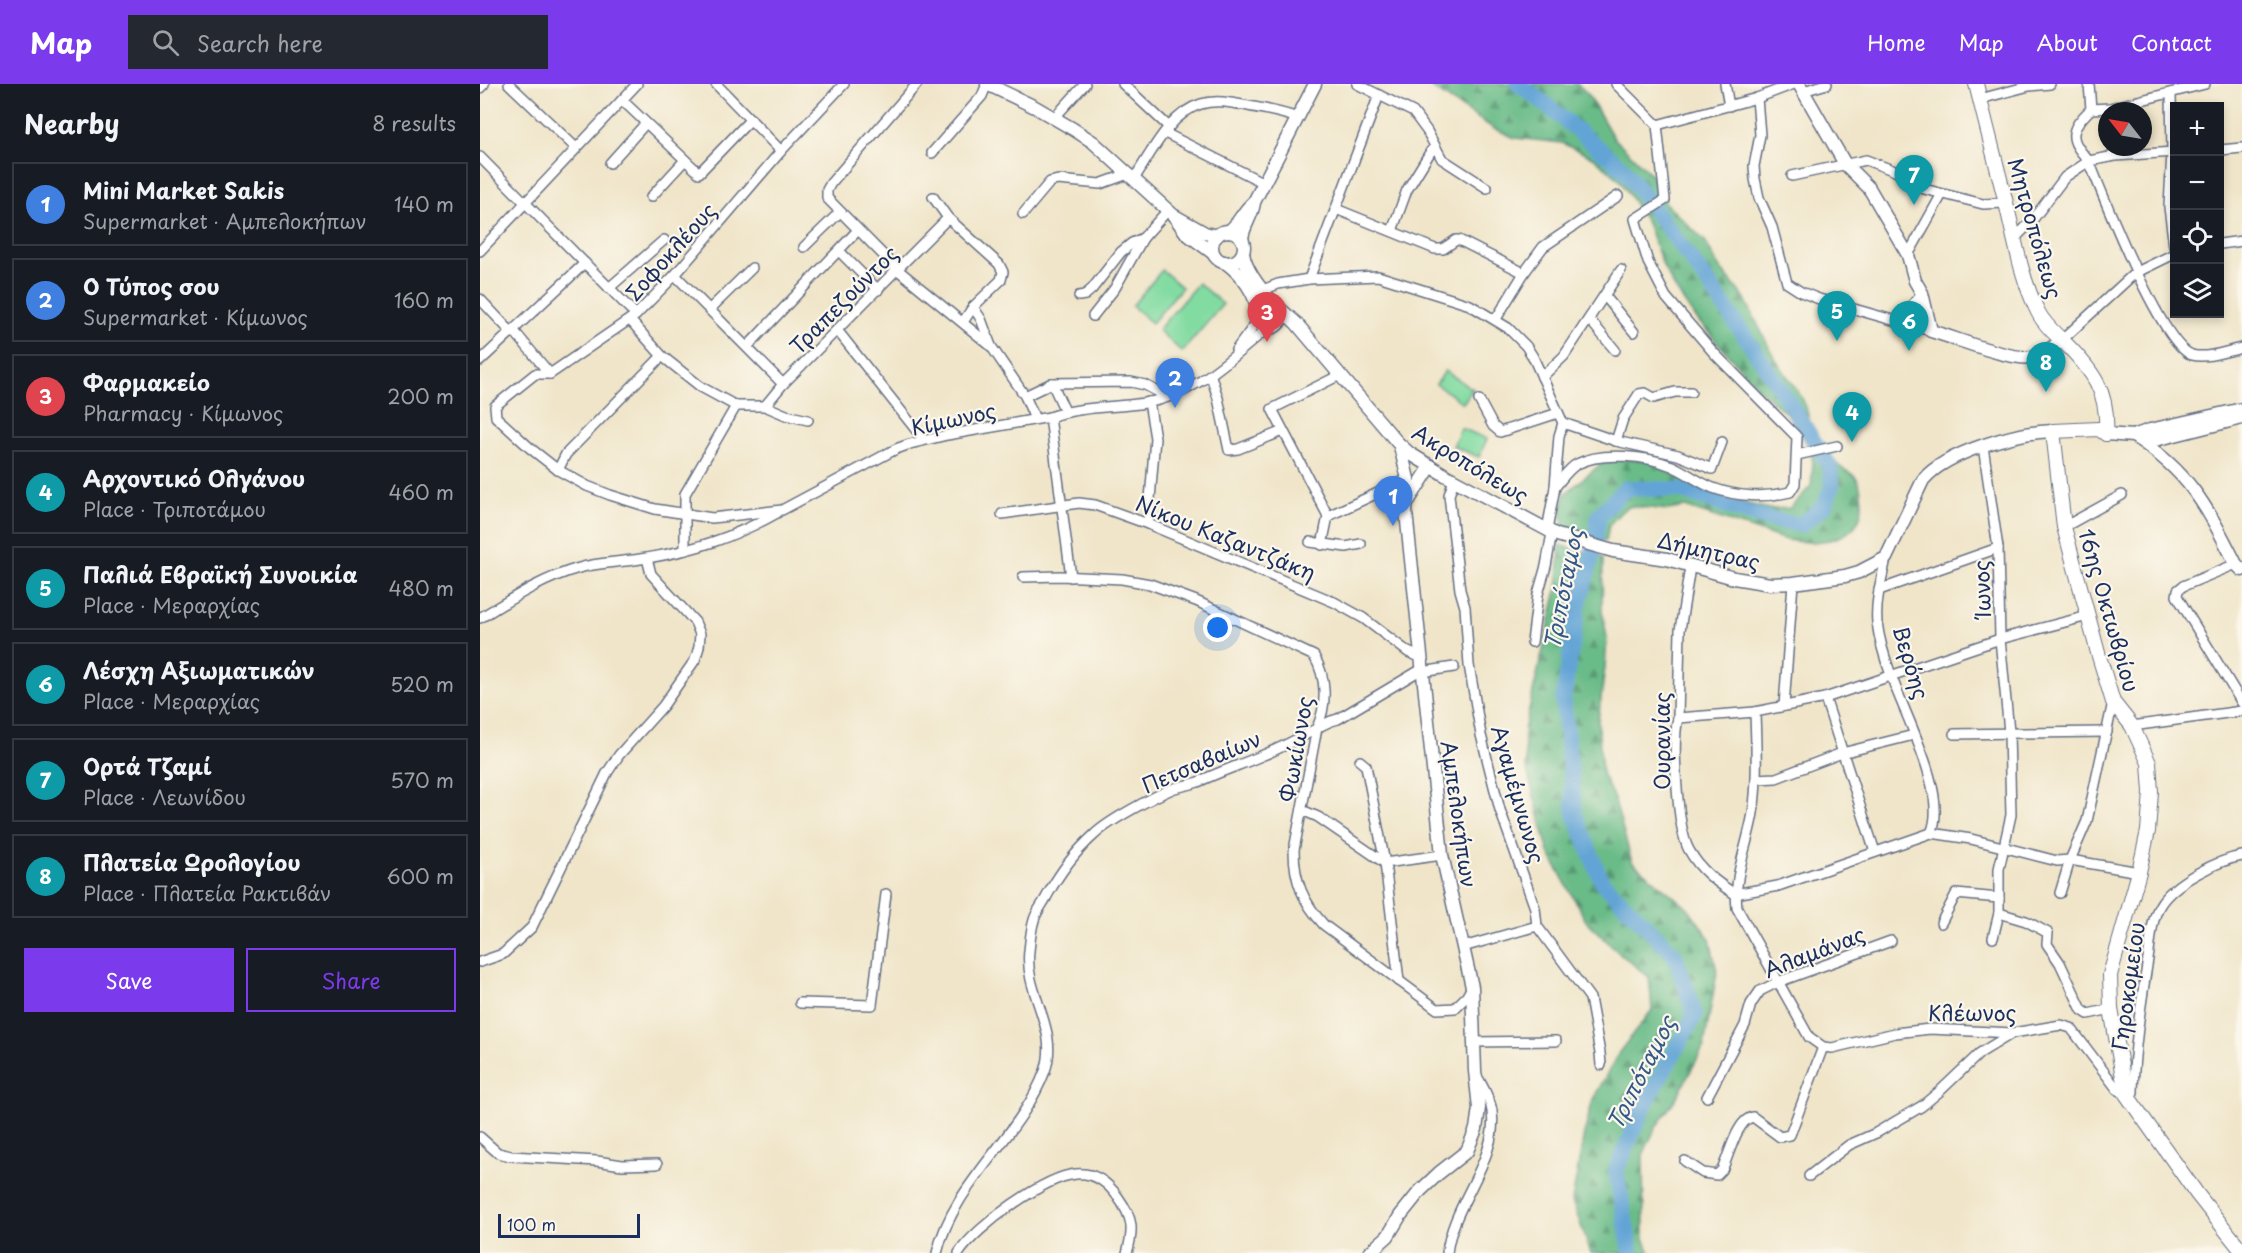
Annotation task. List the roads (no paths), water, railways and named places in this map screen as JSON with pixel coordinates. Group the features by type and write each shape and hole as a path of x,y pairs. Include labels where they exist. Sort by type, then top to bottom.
{"main road":[{"name":"Μητροπόλεως","path":"1976,84 2023,272 2039,313 2050,329 2081,359 2099,386 2107,408 2106,434"},
{"name":"Βερόης","path":"2053,435 2099,437 2106,434"},
{"name":"16ης Οκτωβρίου","path":"2053,435 2064,527 2113,702 2132,726 2149,764 2151,792 2148,831 2110,975 2111,1009 2126,1094 2197,1194 2242,1251"}],"street":[{"path":"480,88 484,84"},
{"path":"509,84 576,148"},
{"path":"480,251 637,84"},
{"path":"716,84 781,151"},
{"path":"917,84 831,183 827,190 827,198 898,270 991,346"},
{"path":"932,153 982,96 987,84 1055,117 1093,142 1171,213 1187,234 1214,253 1218,259 1226,262 1251,291 1261,325 1288,328 1302,333"},
{"path":"1055,117 1085,84"},
{"path":"1123,84 1167,130 1264,183"},
{"path":"1226,262 1236,260 1254,202 1316,84"},
{"path":"1357,84 1413,112 1442,159 1487,188"},
{"path":"1555,488 1570,470 1582,462 1632,456 1669,465 1712,488 1732,493 1761,496 1790,492 1794,487 1797,437 1714,353 1666,297 1648,262 1635,219 1665,200 1657,125 1616,84"},
{"path":"1725,84 1729,106"},
{"path":"1657,125 1799,86 1827,84"},
{"path":"1980,99 2029,86 2050,84"},
{"path":"2089,84 2091,109"},
{"path":"2205,84 2110,108 2091,109 2079,121 2073,134 2075,145 2089,161 2135,273 2178,345 2192,355 2209,355 2242,348"},
{"name":"Σοφοκλέους","path":"558,470 496,417 495,406 535,374 550,374 633,318 675,275 840,85"},
{"path":"1799,86 1845,164 1869,188 1908,255 1915,281 1922,294 1931,331"},
{"path":"2171,93 2171,102"},
{"path":"1309,279 1379,95"},
{"path":"1757,98 1761,135 1754,166 1759,198 1772,227 1787,283 1819,299 2013,356 2031,358 2042,354 2062,340 2135,273 2170,256"},
{"path":"622,100 699,173 751,119"},
{"path":"1023,214 1050,182 1058,180 1100,184 1131,176 1167,130 1187,110 1202,103 1216,102 1285,113 1298,118"},
{"path":"610,163 646,123"},
{"path":"1392,231 1407,190 1431,151 1436,148"},
{"path":"2224,150 2242,148"},
{"path":"2014,239 2031,222 2065,177 2089,161 2115,156 2170,152"},
{"path":"2170,214 2173,156"},
{"path":"480,157 609,288 662,356 701,387 736,406 765,406 786,416 808,420"},
{"path":"651,197 685,160"},
{"path":"1792,176 1866,160 1895,171 1924,189 1983,204 2006,202"},
{"path":"1908,255 1942,194"},
{"path":"1496,319 1543,247 1618,196"},
{"path":"933,197 948,219 999,264 1002,273 1001,280 973,307 963,322"},
{"path":"1171,213 1204,233 1217,236 1232,230 1245,209 1254,202"},
{"path":"1336,209 1439,250 1459,240 1524,273"},
{"path":"804,248 840,212"},
{"path":"1079,296 1085,295 1092,289 1121,252 1143,238 1171,213"},
{"name":"Τραπεζούντος","path":"765,406 783,384 948,219"},
{"path":"747,347 858,230"},
{"path":"1229,231 1237,234 1242,246"},
{"path":"1214,253 1213,244 1217,236"},
{"path":"1093,316 1115,288 1143,238"},
{"path":"609,288 664,240"},
{"path":"2224,243 2242,241"},
{"name":"Ακροπόλεως","path":"1242,246 1249,268 1263,290 1276,306 1296,323 1302,333 1400,446 1449,478 1552,533"},
{"path":"839,251 878,290"},
{"path":"480,361 585,263"},
{"path":"710,309 752,268"},
{"path":"1542,377 1564,356 1621,270"},
{"path":"675,275 783,384"},
{"path":"1263,290 1278,284 1309,279 1383,277 1470,305 1496,319 1515,333 1526,346 1563,423 1559,436 1552,533 1538,594 1532,642"},
{"path":"1899,321 1922,294"},
{"path":"1605,296 1634,332"},
{"path":"480,299 550,374"},
{"path":"1257,316 1264,305 1276,306 1281,318 1273,327"},
{"path":"973,307 981,319 991,346 1025,396 1035,419"},
{"name":"Κίμωνος","path":"1230,359 1254,326 1257,316"},
{"path":"1589,319 1615,350"},
{"name":"Κίμωνος","path":"685,515 712,518 782,510 896,449 924,440 1050,417 1065,411 1149,402 1195,385 1211,376 1263,332 1273,327"},
{"path":"837,330 924,440"},
{"path":"662,356 566,454 558,470 610,495 655,509 685,515"},
{"path":"1322,545 1328,516 1272,409 1340,375"},
{"path":"1211,376 1229,450 1238,449 1283,431"},
{"path":"1025,396 1052,383 1131,382 1145,385 1167,396"},
{"path":"1052,383 1065,411"},
{"path":"1616,441 1623,419 1639,394 1645,393 1654,398 1675,392 1691,392"},
{"path":"1479,400 1493,426 1500,432 1558,412"},
{"path":"1148,524 1155,438 1149,402"},
{"path":"685,549 685,494 736,406"},
{"path":"2136,436 2150,430 2242,409"},
{"path":"1050,417 1071,577"},
{"path":"2106,434 2136,436 2151,441 2242,418"},
{"path":"1563,423 1616,441 1678,455 1712,469 1722,442"},
{"name":"Βερόης","path":"1931,833 1935,825 1932,786 1891,675 1877,620 1886,558 1923,480 1932,470 1955,456 1989,445 2053,435"},
{"path":"2136,436 2185,478 2196,492 2239,567 2183,586 2178,590 2177,596 2242,703"},
{"name":"Ίωνος","path":"1989,445 1998,548 2000,639 2009,732 2011,815 2000,869 1999,913 1993,938"},
{"path":"1400,446 1408,479"},
{"path":"1797,455 1837,446"},
{"path":"1328,516 1408,479 1426,464"},
{"path":"1406,510 1423,477 1426,464"},
{"path":"1423,477 1432,474 1449,478"},
{"name":"Αγαμέμνωνος","path":"1449,478 1449,498 1460,590 1465,607 1469,665 1490,774 1535,908 1537,926 1590,998 1601,1065"},
{"name":"Αμπελοκήπων","path":"1369,1253 1388,1236 1400,1216 1420,1191 1467,1151 1476,1130 1479,1108 1475,1071 1472,987 1442,855 1406,510 1408,479"},
{"path":"2064,527 2122,495"},
{"name":"Νίκου Καζαντζάκη","path":"1002,514 1079,503 1095,505 1148,524 1346,608 1408,652 1421,666"},
{"path":"480,618 518,595 579,568 647,558 718,542 782,510"},
{"name":"Δήμητρας","path":"1552,533 1614,551 1667,559 1734,578 1770,584 1852,574 1886,558"},
{"path":"1310,542 1346,547 1361,544"},
{"path":"1880,590 1998,548"},
{"path":"480,962 503,954 532,927 607,772 619,755 663,706 695,660 700,634 695,622 651,574 647,558"},
{"name":"Ουρανίας","path":"1690,567 1680,630 1678,718 1675,731 1679,801 1688,848 1698,865 1714,882 1735,894"},
{"name":"Φωκίωνος","path":"1023,577 1122,579 1166,589 1314,656 1321,668 1323,714 1317,728 1294,850 1294,868 1309,908 1324,925 1437,1009 1455,1008 1472,987"},
{"path":"1784,706 1793,583"},
{"path":"1678,718 1755,712 1825,698 2000,639 2088,616"},
{"path":"1421,666 1454,667"},
{"name":"Πετσαβαίων","path":"937,1253 947,1222 963,1195 1020,1119 1035,1095 1046,1068 1049,1050 1047,1033 1034,989 1028,955 1034,919 1056,881 1095,834 1146,802 1172,789 1197,782 1263,755 1317,728 1324,722 1338,719 1421,666"},
{"path":"1825,698 1875,852"},
{"path":"2060,893 2070,860 2087,821 2113,702"},
{"path":"2132,726 2242,711"},
{"path":"1685,1161 1704,1173 1717,1175 1722,1170 1739,1129 1747,1118 1753,1117 1780,1137 1790,1135 1823,1047 1809,1037 1737,908 1735,894 1748,841 1756,779 1755,712"},
{"path":"1954,734 2107,732"},
{"path":"1756,779 1776,778 1842,753 1914,735"},
{"path":"1360,761 1366,766 1385,863 1399,981"},
{"path":"1302,810 1318,817 1385,863 1442,855"},
{"path":"1735,894 1778,886 1931,833 1971,839 2057,861 2070,860 2139,872"},
{"name":"Γηροκομείου","path":"2126,1094 2133,1092 2134,1049 2157,911 2169,894 2202,870 2225,860 2242,856"},
{"path":"800,1003 872,1005 886,894"},
{"path":"1941,922 1956,894 1999,898"},
{"path":"1999,913 2026,921 2048,933 2047,944 2060,963 2082,1010 2088,1014 2111,1009"},
{"path":"1463,947 1537,926"},
{"name":"Αλαμάνας","path":"1707,1097 1760,991 1778,982 1891,941"},
{"name":"Κλέωνος","path":"1823,1047 1832,1048 1895,1033 1930,1029 2013,1033 2061,1025 2072,1028 2116,1089 2126,1094"},
{"path":"1809,1176 1849,1145 1876,1133 1922,1106 1980,1053 2013,1033"},
{"path":"1474,1042 1556,1041"},
{"path":"1447,1253 1457,1219 1488,1150 1492,1123 1489,1099 1475,1071"},
{"path":"480,1137 498,1153 511,1156 597,1161 622,1166 657,1164"},
{"path":"959,1253 977,1232 1001,1211 1056,1180 1076,1174 1097,1177 1108,1184 1120,1199 1132,1219 1132,1237 1127,1253"}],"waterway":[{"name":"Τριπόταμος","path":"1518,84 1624,169 1707,281 1775,381 1830,466 1832,486 1824,506 1801,525 1763,518 1679,490 1626,488 1599,515 1592,556 1578,607 1563,699 1575,815 1602,882 1675,955 1695,1015 1645,1104 1616,1171 1631,1253"}],"place":[{"name":"Ορτά Τζαμί","path":"1914,205"},
{"name":"Παλιά Εβραϊκή Συνοικία","path":"1837,341"},
{"name":"Φαρμακείο","path":"1267,342"},
{"name":"Λέσχη Αξιωματικών","path":"1909,351"},
{"name":"Πλατεία Ωρολογίου","path":"2046,392"},
{"name":"Ο Τύπος σου","path":"1175,408"},
{"name":"Αρχοντικό Ολγάνου","path":"1852,442"},
{"name":"Mini Market Sakis","path":"1393,526"}]}
